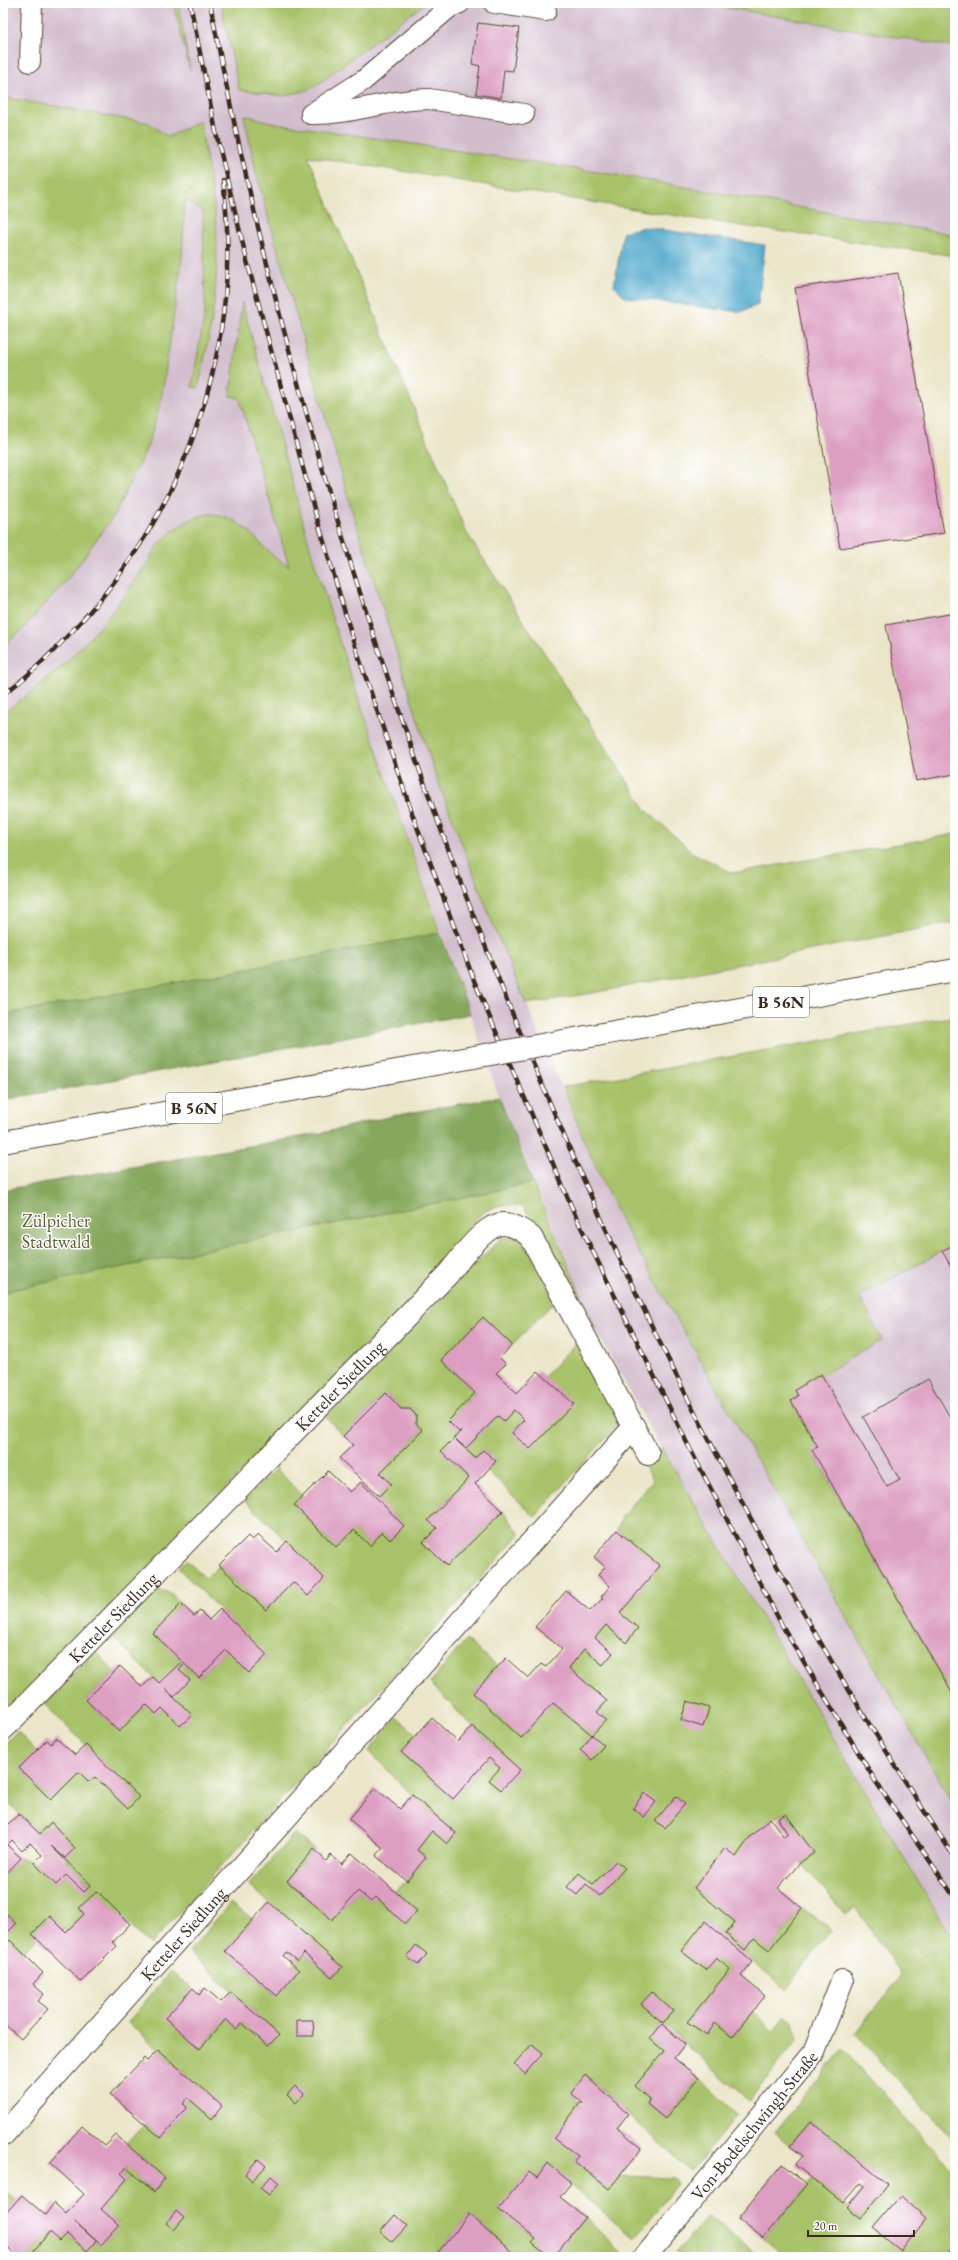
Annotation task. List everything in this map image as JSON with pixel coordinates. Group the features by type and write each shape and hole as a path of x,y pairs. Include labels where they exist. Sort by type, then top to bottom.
{"street":[{"name":"B 56N","path":"3,1142 955,970"},
{"name":"Ketteler Siedlung","path":"3,1728 448,1274 484,1233 494,1226 511,1225 531,1237 648,1454"},
{"name":"Ketteler Siedlung","path":"3,2135 634,1427"},
{"name":"Von-Bodelschwingh-Straße","path":"645,2257 814,2052 842,1981"}],"lane":[{"path":"30,62 32,3"},
{"path":"460,3 450,7 364,80 311,114 339,114 399,100 429,99 524,114"},
{"path":"494,3 546,11"}],"shaded area":[{"path":"3,3 173,3 188,62 178,3 221,3 238,85 312,3 898,3 955,13 955,256 721,223 308,156 492,922 588,1150 955,1084 955,1944 774,1653 597,1332 499,1097 345,659 313,558 242,303 230,396 239,398 278,529 356,772 3,1015","holes":["205,171 214,208 217,246 216,292 208,346 198,388 192,386 205,311 203,211 185,200"]}],"green space":[{"path":"173,3 178,3 190,70"},
{"path":"221,3 425,3 317,85 305,91 283,96 239,90"},
{"path":"621,3 674,3 627,10"},
{"path":"700,3 955,3 955,47"},
{"path":"3,97 149,123 168,137 200,121 217,231 217,265 212,318 206,353 198,388 192,387 205,311 203,211 185,200 182,259 161,401 148,445 115,514 67,580 21,631 3,647"},
{"path":"244,115 275,123 623,176 955,235 955,256 721,223 308,156 466,532 646,810 693,853 733,873 955,834 955,922 598,992 526,1004 492,922 434,771 352,511 256,173"},
{"path":"242,302 313,558 345,659 440,933 3,1015 3,713 45,681 83,645 117,606 146,565 160,542 175,529 189,520 212,514 232,519 249,532 271,554 289,566 239,398 230,396"},
{"path":"440,933 470,1014 3,1100 3,1015"},
{"path":"955,1016 955,1244 859,1296 882,1340 796,1390 798,1396 791,1401 818,1447 812,1451 955,1698 955,1808 620,1219 588,1150 563,1087"},
{"name":"Zülpicher Stadtwald","path":"499,1097 533,1183 10,1290 3,1294 3,1190 322,1133 392,1116"},
{"path":"533,1183 597,1332 535,1222 522,1206 500,1205 483,1213 470,1224 453,1256 3,1716 3,1294 10,1290"},
{"path":"502,1237 522,1238 556,1300 512,1345 483,1317 441,1360 475,1393 448,1421 459,1432 441,1451 469,1478 428,1519 437,1528 421,1544 447,1566 503,1511 520,1534 150,1945 97,1891 79,1908 84,1914 66,1932 50,1916 32,1934 37,1939 23,1952 10,1940 3,1948 3,1933 5,1935 16,1924 3,1910 3,1877 21,1858 34,1863 56,1885 66,1875 91,1885 65,1858 75,1848 51,1823 40,1834 3,1798 3,1746 17,1731 36,1751 19,1768 51,1800 79,1771 89,1782 95,1777 128,1809 139,1797 44,1704 96,1651 114,1672 86,1700 119,1732 147,1704 156,1714 162,1708 180,1726 191,1715 111,1635 157,1589 172,1594 181,1604 153,1633 199,1678 226,1650 249,1672 267,1656 178,1568 186,1560 205,1578 219,1566 266,1610 293,1582 308,1596 324,1578 245,1500 276,1468 302,1496 294,1505 335,1547 354,1530 370,1545 382,1532 390,1540 404,1525 381,1503 379,1496 391,1484 380,1473 423,1430 416,1424 416,1415 410,1409 401,1409 386,1393 343,1436 326,1417"},
{"path":"578,1341 620,1420 610,1434 535,1517 488,1471 496,1461 483,1449 475,1458 466,1448 498,1416 504,1421 514,1410 524,1420 512,1433 530,1449 544,1377"},
{"path":"662,1449 955,1944 955,2142 855,2033 902,1975 855,1908 845,1914 801,1862 814,1853 786,1814 770,1818 736,1857 725,1848 694,1888 735,1922 726,1934 745,1950 754,1938 769,1950 802,1908 831,1930 786,1989 705,1921 681,1951 706,1970 716,1958 730,1969 687,2022 715,2023 732,2037 752,2012 773,2032 786,2016 793,2022 798,2039 749,2101 663,2023 650,2039 664,2051 635,2086 650,2099 647,2104 665,2119 699,2078 737,2115 691,2172 586,2075 571,2093 580,2103 554,2137 578,2156 574,2161 608,2189 619,2176 674,2178 677,2184 634,2239 548,2164 537,2178 529,2172 499,2209 536,2239 533,2244 549,2257 518,2257 469,2214 436,2254 439,2257 28,2257 50,2232 60,2241 67,2234 86,2251 96,2241 101,2244 119,2225 101,2209 127,2179 121,2173 126,2167 154,2192 165,2178 126,2143 144,2124 161,2138 187,2107 183,2104 188,2098 212,2119 222,2107 128,2022 170,1972 193,1988 166,2018 200,2049 226,2019 236,2029 242,2023 268,2046 279,2035 189,1952 230,1903 253,1919 225,1951 276,1996 299,1970 293,1965 304,1953 332,1978 341,1967 249,1885 295,1833 314,1849 287,1881 332,1920 358,1891 371,1902 376,1897 405,1923 417,1911 395,1891 407,1881 426,1857 417,1850 432,1831 447,1843 456,1833 412,1795 369,1751 396,1717 417,1735 401,1752 452,1799 489,1758 500,1768 490,1780 501,1789 520,1770 472,1726 430,1683 466,1640 498,1666 473,1693 521,1738 553,1703 592,1735 606,1720 597,1712 607,1701 569,1668 584,1649 604,1665 613,1653 595,1638 606,1625 626,1643 638,1629 620,1613 660,1566 617,1530 622,1517 653,1480 641,1459"},
{"path":"843,2049 955,2173 955,2244 944,2257 786,2257 763,2238 812,2179 861,2218 888,2185 811,2121 790,2146 775,2132"},
{"path":"3,2189 16,2201 3,2216"},
{"path":"708,2215 759,2257 716,2257 709,2251 704,2257 683,2257 677,2252"},
{"path":"585,2217 621,2253 617,2257 553,2257"}],"water":[{"path":"644,227 765,245 758,305 740,312 625,297 614,285 623,232"}],"building":[{"path":"478,23 519,28 513,71 504,70 501,98 476,94 480,66 472,64"},
{"path":"898,273 944,533 840,548 795,288"},
{"path":"955,613 955,774 916,781 886,625"},
{"path":"955,1244 955,1273 942,1251"},
{"path":"483,1317 512,1345 500,1358 506,1364 496,1373 517,1393 538,1371 574,1404 530,1449 512,1433 524,1420 514,1410 504,1421 498,1416 466,1448 454,1438 463,1429 459,1432 448,1421 475,1393 441,1360"},
{"path":"821,1374 887,1487 900,1480 863,1417 928,1379 955,1426 955,1698 812,1450 818,1447 791,1401 798,1396 795,1390"},
{"path":"386,1393 401,1409 410,1409 416,1415 416,1424 423,1430 380,1473 391,1484 379,1496 339,1458 353,1445 343,1436"},
{"path":"454,1438 475,1458 483,1450 496,1461 475,1484 503,1511 447,1566 423,1542 437,1528 428,1520 469,1478 441,1451"},
{"path":"328,1471 350,1492 361,1482 404,1526 390,1540 382,1532 370,1546 354,1530 336,1547 294,1505"},
{"path":"617,1530 660,1566 620,1613 638,1628 626,1643 606,1625 595,1638 613,1653 603,1665 584,1649 569,1668 607,1701 597,1712 606,1720 592,1735 553,1703 521,1738 473,1693 506,1658 528,1678 541,1664 546,1667 562,1649 535,1627 566,1591 590,1611 603,1598 601,1597 610,1586 598,1575 605,1567 594,1557"},
{"path":"258,1535 277,1552 287,1541 324,1578 308,1596 293,1582 266,1610 219,1565 248,1536 252,1540"},
{"path":"181,1604 194,1616 200,1611 209,1620 220,1609 267,1655 249,1673 226,1650 199,1678 153,1633"},
{"path":"180,1663 183,1666 179,1670 190,1680 174,1697 165,1689 192,1715 180,1726 162,1708 156,1714 146,1704 119,1732 86,1700 120,1666 142,1687 153,1677 159,1683"},
{"path":"687,1701 709,1708 703,1727 681,1720"},
{"path":"432,1718 458,1742 472,1726 520,1770 501,1790 489,1780 500,1768 489,1758 453,1799 401,1752"},
{"path":"592,1735 604,1745 592,1760 580,1750"},
{"path":"56,1738 75,1755 86,1745 139,1797 128,1809 95,1777 89,1782 79,1772 51,1800 19,1768 47,1740 51,1744"},
{"path":"375,1788 400,1809 412,1795 456,1833 447,1844 432,1831 417,1850 426,1857 407,1881 376,1856 383,1848 349,1819"},
{"path":"644,1793 656,1802 644,1817 633,1808"},
{"path":"676,1796 685,1804 665,1828 655,1821"},
{"path":"19,1814 40,1834 51,1822 75,1848 65,1858 51,1846 91,1885 84,1892 66,1875 56,1885 34,1863 42,1855 30,1843 22,1851 12,1840 7,1845 21,1858 3,1877 3,1819 8,1824"},
{"path":"786,1814 814,1853 801,1862 778,1888 802,1908 769,1950 754,1938 745,1950 726,1934 735,1922 694,1888 725,1848 736,1857 750,1837 770,1818 784,1837 788,1834 778,1819"},
{"path":"314,1849 326,1861 331,1855 342,1864 352,1853 417,1911 405,1924 376,1897 371,1902 358,1891 332,1920 287,1881"},
{"path":"616,1861 625,1868 600,1896 586,1884 577,1895 567,1887 579,1873 593,1884"},
{"path":"97,1891 130,1924 113,1942 117,1946 81,1982 32,1934 50,1916 66,1932 84,1914 79,1908"},
{"path":"269,1902 342,1967 332,1978 304,1953 297,1961 286,1952 283,1956 299,1970 277,1996 225,1951"},
{"path":"3,1910 16,1924 5,1935 3,1933"},
{"path":"705,1921 752,1962 741,1976 765,1996 732,2037 715,2023 707,2035 687,2022 730,1969 716,1958 706,1970 681,1951"},
{"path":"10,1940 43,1973 33,1984 44,1994 38,2001 48,2009 21,2039 3,2023 3,1947"},
{"path":"416,1945 427,1954 418,1965 407,1957"},
{"path":"193,1988 200,1995 205,1988 221,2002 231,1992 279,2035 268,2046 242,2023 236,2029 226,2019 200,2049 165,2018"},
{"path":"652,1992 673,2011 663,2023 641,2004"},
{"path":"297,2020 313,2020 314,2036 297,2036"},
{"path":"662,2024 685,2044 674,2058 699,2078 665,2119 647,2104 650,2099 635,2086 664,2051 650,2039"},
{"path":"532,2044 543,2053 525,2074 514,2064"},
{"path":"158,2050 222,2106 212,2119 188,2098 183,2104 187,2107 161,2138 110,2094 144,2058 147,2061"},
{"path":"585,2075 628,2114 617,2128 642,2148 609,2189 574,2161 578,2156 554,2138 580,2103 583,2103 571,2093"},
{"path":"295,2086 304,2094 296,2103 287,2095"},
{"path":"811,2121 888,2185 861,2218 847,2207 864,2186 860,2183 843,2203 795,2165 803,2156 790,2146"},
{"path":"82,2126 105,2146 116,2135 165,2178 154,2192 126,2167 121,2173 127,2179 101,2209 119,2225 101,2245 72,2219 96,2241 87,2251 67,2234 60,2241 50,2232 28,2257 18,2257 3,2244 3,2216 22,2195 45,2215 54,2203 66,2214 84,2194 50,2163"},
{"path":"258,2159 266,2166 252,2181 245,2174"},
{"path":"548,2163 571,2183 560,2197 585,2217 553,2257 549,2257 532,2243 536,2239 498,2209 529,2172 537,2178"},
{"path":"782,2164 807,2185 763,2238 738,2218"},
{"path":"271,2176 279,2183 269,2195 260,2188"},
{"path":"901,2195 927,2218 901,2251 873,2228"},
{"path":"176,2211 184,2218 174,2230 166,2223"},
{"path":"469,2214 513,2253 510,2257 439,2257 436,2255"},
{"path":"395,2215 407,2226 392,2242 380,2232"},
{"path":"955,2244 955,2257 944,2257"},
{"path":"709,2251 716,2257 704,2257"}],"railway":[{"path":"190,3 217,137 247,261 313,505 354,643 413,816 475,983 576,1217 687,1443 783,1627 876,1782 955,1898"},
{"path":"210,3 258,228 286,340 350,561 385,670 423,778 462,886 512,1013 565,1139 622,1264 682,1386 745,1507 811,1626 881,1743 955,1858"},
{"path":"3,694 22,680 49,655 74,629 114,582 148,532 176,478 199,421 215,362 224,302 227,241 223,180"}]}
